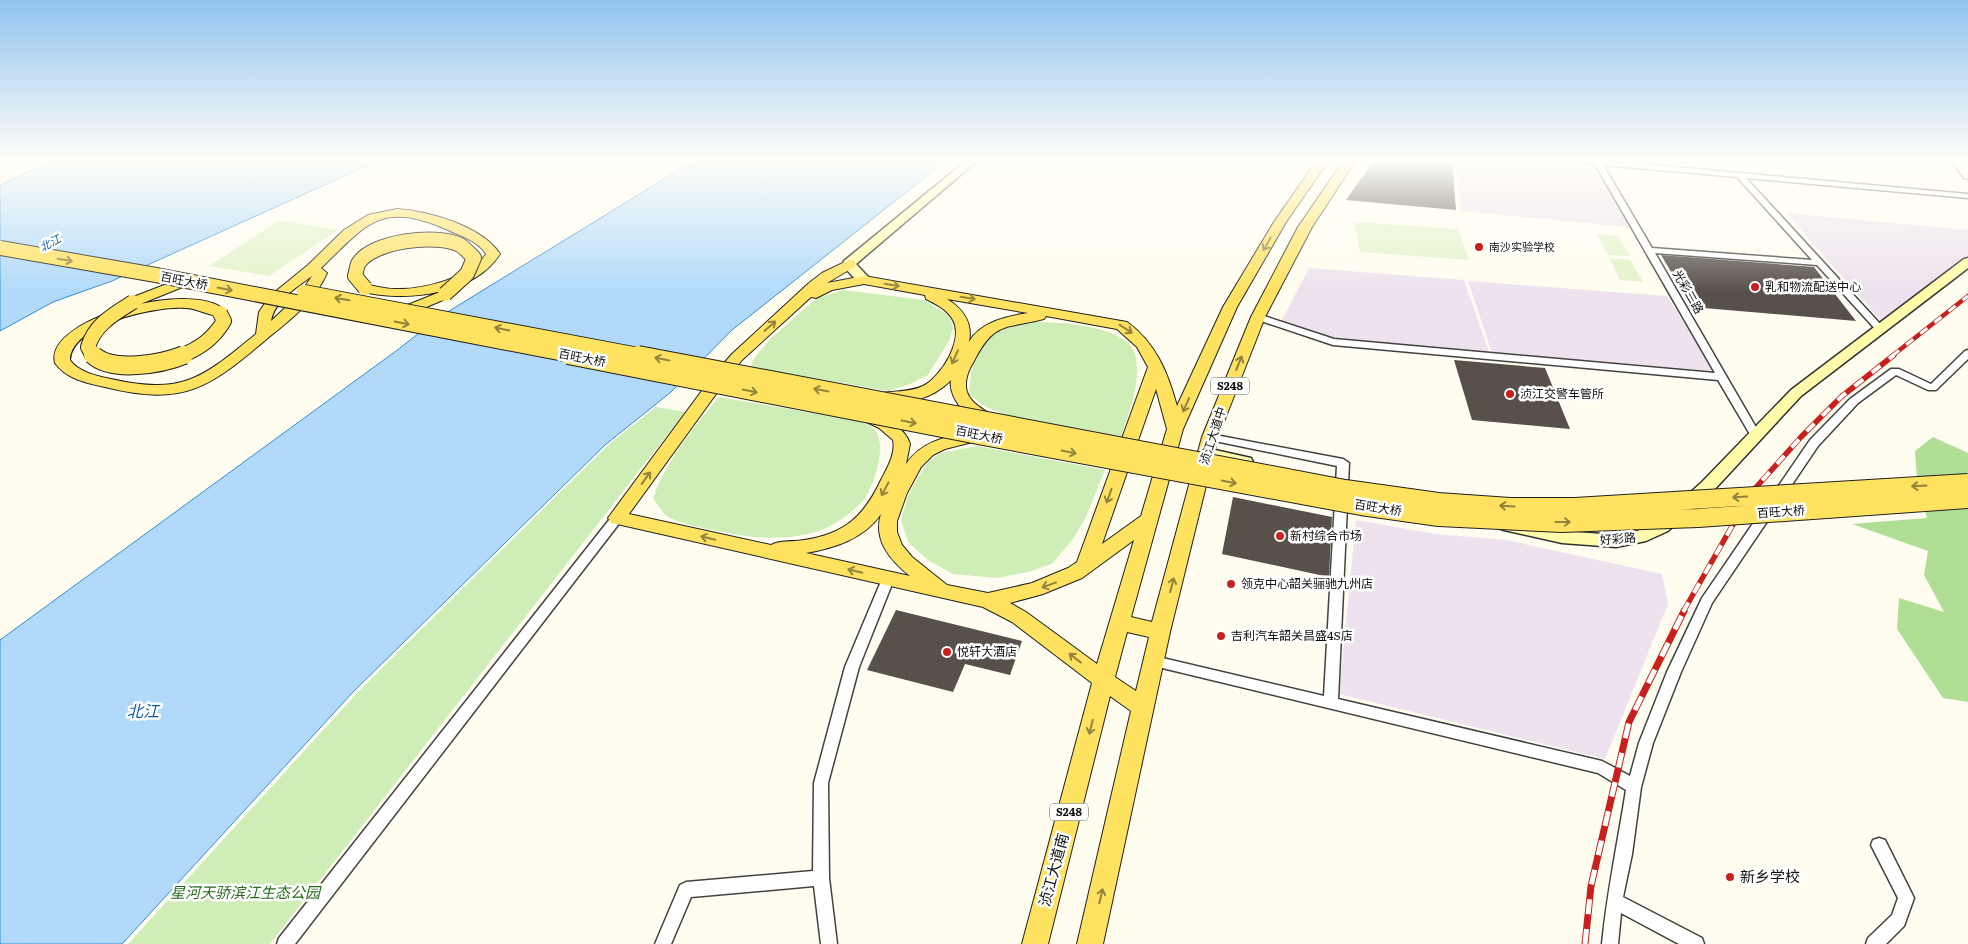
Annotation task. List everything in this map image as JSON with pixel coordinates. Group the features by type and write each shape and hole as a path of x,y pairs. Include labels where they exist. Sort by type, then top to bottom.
{"main road":[{"name":"S248","path":"1103,680 1175,429 1230,307 1292,204"},
{"name":"浈江大道中","path":"1143,707 1160,632 1210,437 1258,317 1306,227 1321,204"},
{"path":"185,281 133,302 105,321 89,340 88,347 94,356 106,362 135,365 158,363 188,353 214,336 224,321 220,313 210,306 191,303 168,304 132,311 100,321 77,334 65,347 62,357 63,363 69,369 100,382 133,388 165,390 191,384 222,369 293,309 315,286 320,273 313,268 360,224 383,216 415,214 436,219 484,242 493,254 486,266 474,272 427,289 393,293 365,288 357,282 354,271 356,265 369,254 391,244 437,239 461,245 468,249 474,258 472,268 465,278 445,294 405,310"},
{"name":"百旺大桥","path":"0,236 405,310 865,406"},
{"name":"百旺大桥","path":"0,248 156,275 984,428 1345,489 1438,502 1510,507 1575,507 1968,484"},
{"path":"850,264 820,281 737,357 617,518 988,601 1019,617 1103,680 1143,707"},
{"path":"133,302 156,275"},
{"path":"787,311 828,287 864,280 1122,325 1134,334 1144,346 1161,381 1175,429"},
{"path":"865,406 914,395 931,388 947,374 963,338 964,330 958,316 942,301 920,290"},
{"path":"436,317 445,294"},
{"path":"755,549 797,548 834,540 880,515 903,485 920,455 936,446 984,428 975,413 960,398 957,388 959,377 979,337 984,332 1010,320 1060,314"},
{"path":"1084,568 1155,368"},
{"path":"865,406 900,438 902,443 898,462 880,515 887,533 895,549 917,571 945,591"},
{"name":"百旺大桥","path":"984,428 1361,506 1439,517 1562,523 1698,518 1968,499"},
{"path":"988,601 1036,590 1067,577 1084,568 1148,520"},
{"path":"1119,622 1160,632"},
{"name":"浈江大道南","path":"1035,944 1103,680"},
{"name":"S248","path":"1090,944 1143,707"}],"street":[{"path":"864,280 850,264 921,204"},
{"name":"光彩二路","path":"1622,204 1756,436"},
{"path":"1766,204 1880,329"},
{"path":"1649,250 1820,263"},
{"name":"好彩路","path":"1206,453 1342,482 1535,532 1562,537 1616,541 1640,538 1662,527 1708,486 1796,393 1968,262"},
{"path":"1258,317 1333,342 1722,377"},
{"path":"1610,944 1614,900 1624,854 1634,787 1646,743 1674,672 1707,601 1814,443 1854,401 1895,371 1932,388 1968,353"},
{"path":"1210,437 1343,463 1331,703"},
{"path":"285,944 617,518"},
{"path":"829,944 821,878 821,782 852,667 888,579"},
{"path":"1154,661 1602,767 1634,787"},
{"path":"1874,944 1898,920 1906,898 1879,845"},
{"path":"663,944 686,890 821,878"},
{"path":"1614,900 1696,944"}],"shaded area":[{"path":"1460,204 1616,204 1629,227 1461,211"},
{"path":"1786,213 1968,230 1968,257 1883,323"},
{"path":"1309,268 1464,280 1489,352 1334,339 1281,322"},
{"path":"1468,281 1667,296 1714,371 1492,353"},
{"path":"1356,520 1436,534 1506,540 1662,574 1668,604 1605,759 1339,694"}],"green space":[{"path":"280,220 338,230 269,276 209,266"},
{"path":"1354,222 1458,229 1469,260 1360,252"},
{"path":"1597,234 1618,236 1630,256 1608,255"},
{"path":"1609,258 1630,260 1643,282 1620,280"},
{"path":"843,290 924,300 950,316 953,328 950,339 928,375 910,384 888,391 751,367 753,360 771,338 817,298"},
{"path":"1033,322 1074,324 1090,327 1106,331 1129,344 1135,354 1137,376 1134,397 1121,437 1042,424 1003,414 984,406 969,394 971,372 988,335 1015,325"},
{"path":"719,397 854,420 871,426 878,437 880,454 876,473 865,498 847,515 826,528 800,536 772,538 744,536 691,525 667,516 653,498 659,484 673,458"},
{"name":"星河天骄滨江生态公园","path":"656,407 685,412 270,944 128,944 358,692 607,446"},
{"path":"1933,437 1968,453 1968,702 1943,698 1897,629 1899,598 1944,612 1924,575 1928,551 1852,524 1927,518 1917,479 1915,451"},
{"path":"977,446 1105,470 1085,519 1073,539 1052,564 1028,572 997,578 953,574 928,560 908,542 901,520 908,496 929,461 941,453"}],"water":[{"path":"0,204 282,204 112,281 53,302 0,331"},
{"name":"北江","path":"623,204 891,204 732,330 671,392 605,445 353,692 122,944 0,944 0,640 396,351 441,316"}],"building":[{"path":"1391,204 1456,204 1456,210"},
{"name":"乳和物流配送中心","path":"1661,255 1814,267 1856,321 1692,307"},
{"name":"浈江交警车管所","path":"1454,360 1545,368 1570,429 1472,420"},
{"name":"新村综合市场","path":"1233,497 1332,517 1329,577 1222,554"},
{"name":"悦轩大酒店","path":"896,610 1022,641 1010,675 965,664 953,692 867,670"}],"railway":[{"path":"1892,356 1968,296"},
{"path":"1683,612 1751,493 1801,437 1841,397 1894,355"},
{"path":"1585,944 1591,886 1629,722 1684,611"}],"place":[{"name":"南沙实验学校","path":"1479,247"},
{"name":"乳和物流配送中心","path":"1755,287"},
{"name":"浈江交警车管所","path":"1510,394"},
{"name":"新村综合市场","path":"1280,536"},
{"name":"领克中心韶关骊驰九州店","path":"1231,584"},
{"name":"吉利汽车韶关昌盛4S店","path":"1221,636"},
{"name":"悦轩大酒店","path":"947,652"},
{"name":"新乡学校","path":"1730,877"}]}
